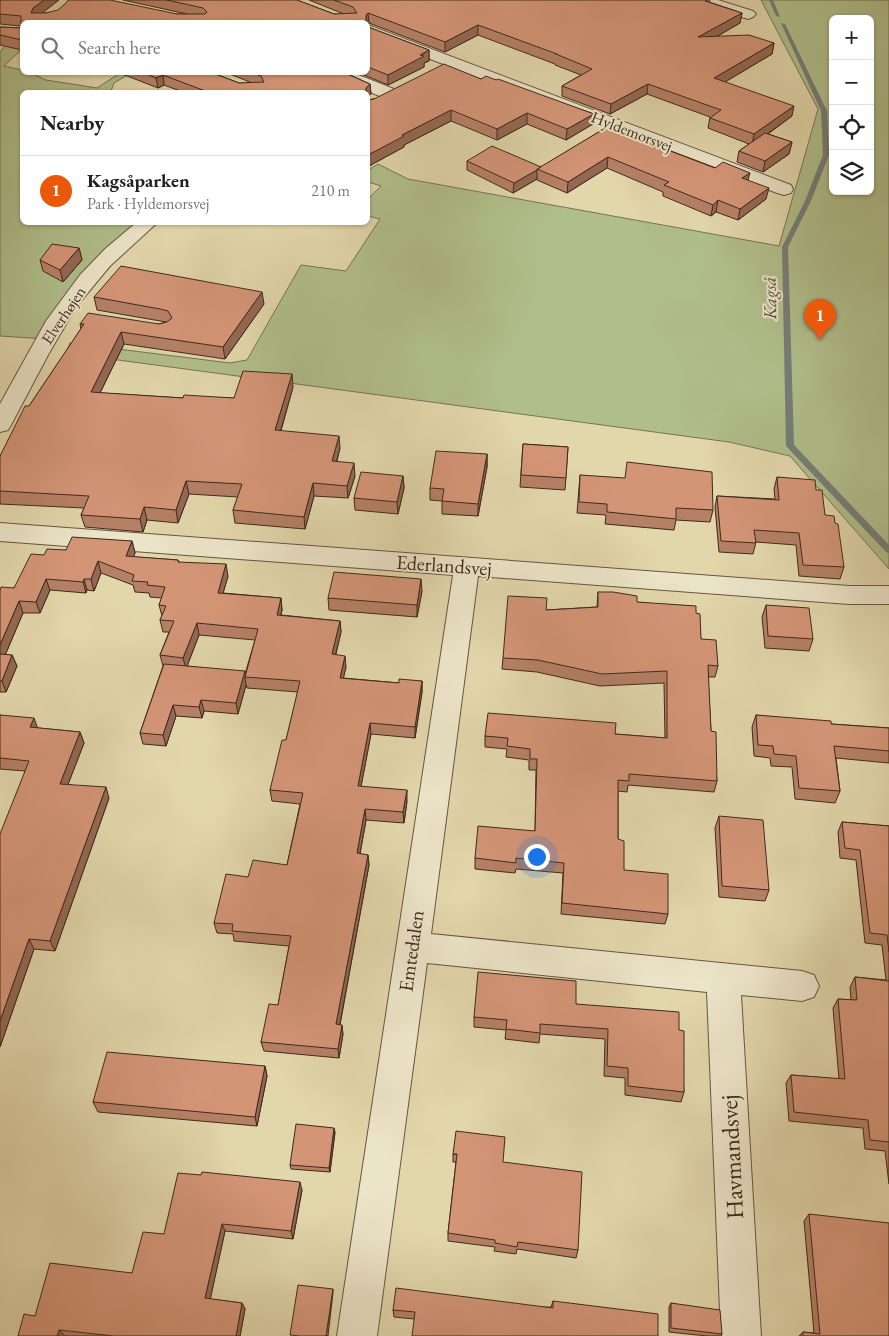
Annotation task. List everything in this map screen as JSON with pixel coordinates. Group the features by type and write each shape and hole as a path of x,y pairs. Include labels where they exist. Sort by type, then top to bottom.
{"street":[{"path":"702,0 748,14"},
{"name":"Hyldemorsvej","path":"370,31 784,189"},
{"path":"435,70 451,62"},
{"path":"342,75 388,94"},
{"path":"370,103 404,86"},
{"name":"Elverhøjen","path":"0,425 71,314 80,288 106,259 146,225"},
{"name":"Ederlandsvej","path":"0,532 849,595 889,595"},
{"name":"Emtedalen","path":"357,1336 467,566"},
{"path":"412,947 802,986"},
{"name":"Havmandsvej","path":"723,978 741,1336"}],"green space":[{"path":"761,0 889,0 889,569 790,456 729,442 66,353 70,343 230,363 247,360 301,265 346,271 380,219 370,216 370,197 381,186 370,183 370,169 378,164 408,179 779,246 818,109"},
{"path":"16,31 20,43 20,51 4,66 20,70 20,75 35,75 46,80 97,88 117,75 128,75 114,83 111,90 20,90 20,225 147,225 123,244 46,339 0,336 0,52"}],"building":[{"path":"0,0 44,0 33,8 31,13 46,13 58,10 68,0 110,0 177,14 205,14 207,12 203,8 167,0 297,0 334,14 357,13 353,7 334,0 707,0 705,1 742,13 698,37 749,35 774,43 714,78 794,106 754,134 710,118 721,110 648,84 611,104 562,86 592,69 478,25 445,42 368,13 366,20 21,20 21,16 0,14"},
{"path":"0,27 20,28 20,40 0,35"},
{"path":"370,28 429,50 420,55 424,56 388,75 370,68"},
{"path":"444,64 481,79 486,76 498,79 594,114 567,129 527,113 497,129 451,110 370,154 370,100"},
{"path":"149,75 163,75 156,78"},
{"path":"163,75 218,75 239,83 264,82 258,75 350,75 370,84 366,90 203,90"},
{"path":"607,127 715,168 723,162 750,173 742,178 769,188 740,209 718,200 713,205 664,185 669,182 608,157 568,182 537,169"},
{"path":"765,133 792,142 765,161 739,151"},
{"path":"492,146 541,167 514,183 467,161"},
{"path":"52,244 79,248 60,270 40,260"},
{"path":"121,266 262,292 223,347 121,332 91,392 183,398 184,395 234,398 243,371 292,374 275,430 339,436 332,461 354,463 347,486 313,483 304,517 233,510 242,484 186,481 176,510 144,507 140,519 81,515 89,496 0,491 0,456 25,406 29,406 84,324 80,324 88,313 159,324 167,322 172,318 168,311 94,297"},
{"path":"523,444 568,447 566,478 521,475"},
{"path":"436,451 487,454 478,504 442,501 444,489 430,488"},
{"path":"627,462 712,472 713,510 676,508 676,519 607,512 607,504 579,502 580,475 625,478"},
{"path":"361,472 403,476 397,502 354,498"},
{"path":"777,477 815,480 816,490 822,490 825,515 834,516 835,523 838,524 844,567 803,565 799,533 754,530 756,543 721,541 717,496 779,500"},
{"path":"72,537 132,541 126,556 178,560 178,562 226,564 218,593 281,598 277,615 340,621 332,654 345,656 340,678 399,683 399,679 422,681 415,727 370,723 358,786 407,790 403,812 365,809 357,853 368,855 336,1024 342,1025 338,1049 261,1042 269,1004 278,1005 291,936 232,931 233,924 214,923 226,874 248,877 253,860 287,865 303,793 270,790 282,740 286,740 300,681 245,677 258,629 197,623 183,658 160,655 174,621 160,620 166,606 159,605 165,587 147,585 148,582 132,581 134,575 98,561 91,579 84,579 83,582 46,579 36,602 19,601 0,645 1,587 14,588 31,554 44,555 47,549 66,550"},
{"path":"334,572 421,579 417,605 328,598"},
{"path":"598,592 613,592 637,596 637,602 696,606 696,613 700,614 701,639 716,640 718,666 708,665 711,731 716,732 717,781 629,774 629,781 618,780 618,839 624,841 624,870 668,874 668,914 562,903 564,863 516,858 516,863 475,858 478,826 535,831 537,759 530,759 530,749 507,746 508,738 485,736 488,713 616,723 615,734 667,738 667,671 602,674 538,660 503,658 508,596 547,598 546,610 598,607"},
{"path":"766,605 809,608 813,639 768,636"},
{"path":"0,654 12,655 2,681 0,681"},
{"path":"164,664 245,671 236,703 201,700 199,707 173,705 163,735 140,733"},
{"path":"0,715 34,718 30,727 80,732 60,784 106,787 50,941 29,939 0,1021 0,834 29,761 0,758"},
{"path":"756,715 831,721 831,724 889,728 889,751 834,746 840,791 799,788 796,756 774,754 773,746 758,745"},
{"path":"719,816 763,820 769,890 722,886"},
{"path":"842,822 889,826 889,952 887,935 870,933 860,850 845,848"},
{"path":"478,972 576,981 576,1004 679,1012 679,1030 684,1031 684,1092 628,1086 628,1068 607,1066 608,1029 540,1024 540,1033 506,1029 507,1020 474,1017"},
{"path":"855,977 889,981 889,1142 870,1140 868,1120 794,1112 791,1075 845,1079 838,999 857,1000"},
{"path":"107,1052 265,1066 255,1117 93,1102"},
{"path":"296,1124 334,1128 329,1168 290,1165"},
{"path":"456,1131 505,1137 503,1162 582,1172 578,1250 518,1242 517,1247 495,1243 495,1240 448,1233 457,1154 453,1154"},
{"path":"202,1172 300,1182 291,1231 222,1224 205,1298 242,1303 236,1336 114,1336 59,1330 57,1336 18,1336 24,1314 35,1316 50,1263 132,1273 143,1232 164,1234 178,1173 201,1175"},
{"path":"809,1214 889,1223 889,1336 803,1336 803,1332 820,1334"},
{"path":"298,1285 333,1289 326,1336 290,1335"},
{"path":"396,1288 553,1308 553,1301 658,1314 658,1336 412,1336 415,1312 393,1310"},
{"path":"671,1303 720,1310 722,1334 671,1328"}],"waterway":[{"name":"Kagså","path":"771,0 778,16"},
{"name":"Kagså","path":"783,24 824,111 826,155 808,201 785,247 790,446 889,550"}],"place":[{"name":"Kagsåparken","path":"820,340"}]}
